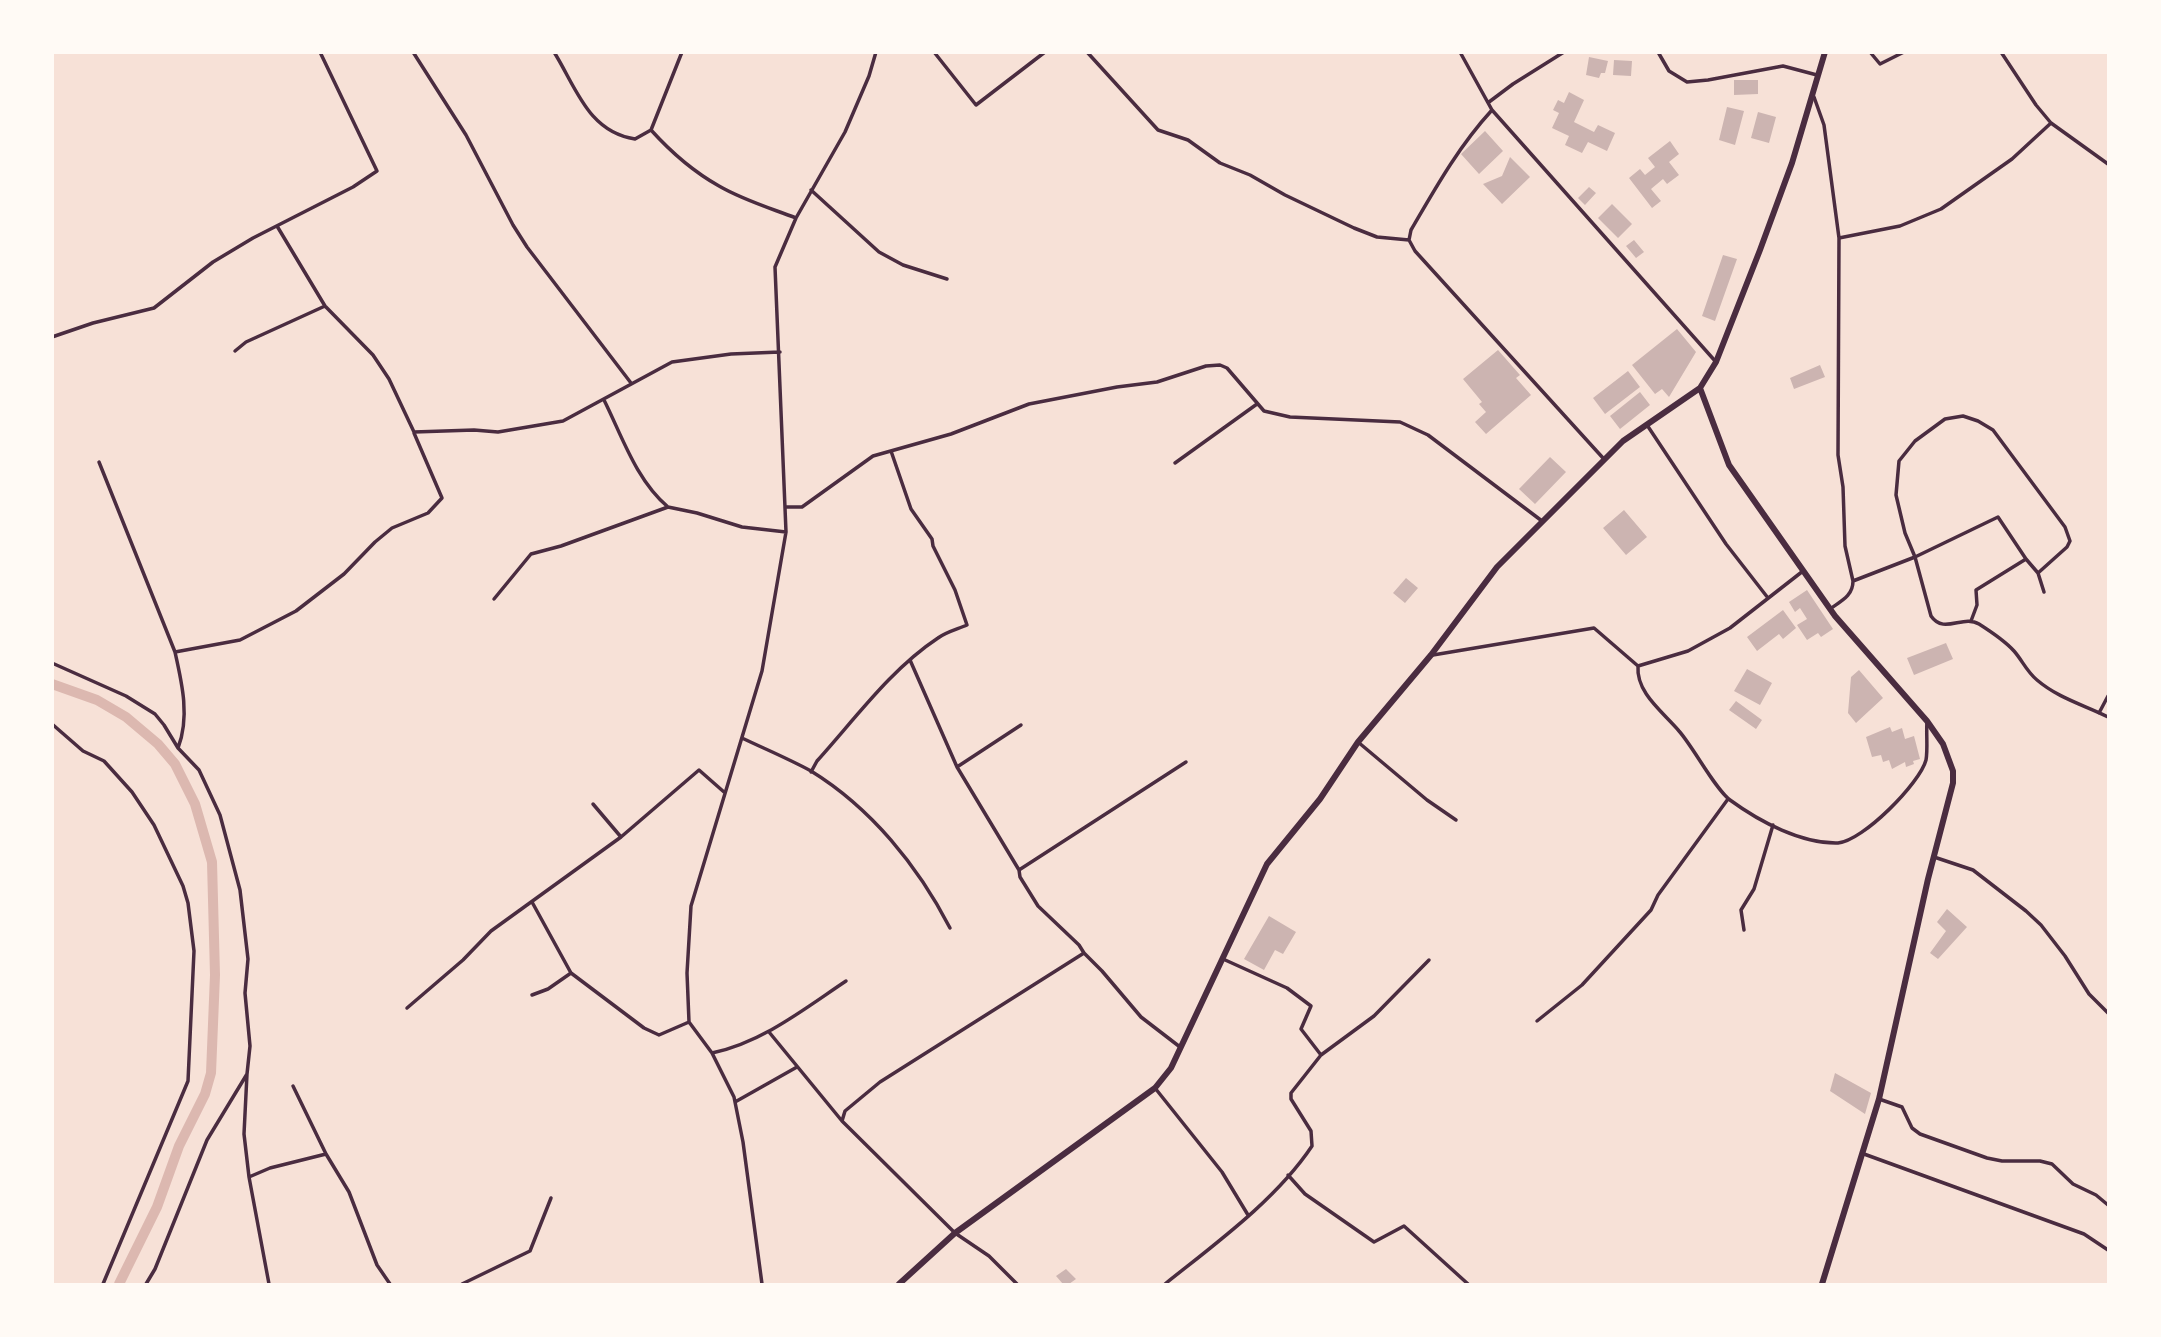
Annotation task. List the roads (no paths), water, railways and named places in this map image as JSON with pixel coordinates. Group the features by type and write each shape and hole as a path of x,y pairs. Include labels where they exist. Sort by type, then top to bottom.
{"main road":[{"path":"899,1284 956,1233 1155,1088 1171,1068 1267,864 1321,799 1359,742 1431,655 1497,567 1603,458 1700,388 1716,362 1787,175 1825,52"},
{"path":"1700,388 1729,465 1830,609 1927,721 1948,752 1954,777 1879,1099 1822,1284"}],"street":[{"path":"52,337 93,323 155,308 213,262 353,187 377,171 320,52"},
{"path":"413,52 466,135 527,247 631,383"},
{"path":"554,52 569,83 597,122 611,132 635,139 650,130 682,52"},
{"path":"762,1284 735,1102 712,1053 689,1022 687,974 691,906 761,671 786,532 775,267 796,218 845,132 869,76 876,52"},
{"path":"934,52 976,105 1045,52"},
{"path":"1087,52 1158,130 1188,140 1220,163 1250,175 1354,228 1377,237 1409,240"},
{"path":"1460,52 1492,110 1716,362"},
{"path":"1489,102 1564,52"},
{"path":"1657,52 1668,71 1687,82 1783,66 1817,75"},
{"path":"1871,53 1880,64 1904,52"},
{"path":"2001,52 2036,106 2051,123 2109,164"},
{"path":"1812,92 1825,125 1839,238 1838,455 1843,487 1845,546 1853,581 1853,589 1849,595 1830,609"},
{"path":"1492,110 1469,135 1447,166 1411,230 1409,240 1415,251 1603,458"},
{"path":"1839,238 1900,226 1941,209 2012,159 2051,123"},
{"path":"650,130 669,149 716,185 796,218"},
{"path":"811,190 879,252 903,265 947,279"},
{"path":"175,652 240,640 296,611 344,574 392,528 428,513 442,498 389,379 373,355 325,306 277,226"},
{"path":"235,351 246,342 325,306"},
{"path":"414,432 498,432 563,421 672,362 731,354 780,352"},
{"path":"786,507 802,507 873,456 951,434 1029,404 1157,382 1206,366 1220,365 1227,368 1264,411 1290,417 1400,422 1427,435 1542,521"},
{"path":"604,400 639,469 668,507"},
{"path":"1175,463 1257,404"},
{"path":"2038,573 2067,547 2070,541 2065,527 1993,430 1963,416 1945,419 1929,429 1899,461 1896,495 1931,616 1935,622 1942,625 1970,621 1978,624 2014,651 2025,668 2043,685 2109,717"},
{"path":"1647,425 1726,544 1768,598"},
{"path":"811,772 835,741 910,660 939,636 967,625 932,539 911,509 891,452"},
{"path":"99,462 175,652 184,705 178,748"},
{"path":"494,599 531,554 561,546 668,507 742,527 786,532"},
{"path":"1853,581 1915,557 1998,517 2038,573 2044,593"},
{"path":"1970,621 1977,605 1976,590 2026,559"},
{"path":"1638,666 1688,651 1730,628 1802,571"},
{"path":"1431,655 1594,628 1638,666"},
{"path":"910,660 957,767 1038,906 1079,945 1141,1017 1180,1048"},
{"path":"52,663 126,696 155,714 178,748 199,770 220,815 240,890 248,959 245,993 250,1046 244,1134 249,1177 269,1284"},
{"path":"1638,666 1637,678 1643,689 1682,734 1728,799 1790,834 1816,842 1842,843 1887,813 1920,772 1926,760 1927,721"},
{"path":"2099,713 2109,696"},
{"path":"52,724 83,751 104,761 132,792 154,825 183,886 194,951 188,1080 103,1284"},
{"path":"957,767 1021,725"},
{"path":"743,738 811,772 887,833 939,906 950,928"},
{"path":"1359,742 1427,800 1456,820"},
{"path":"1019,870 1186,762"},
{"path":"407,1008 463,961 491,931 621,837 699,770 724,792"},
{"path":"1537,1021 1581,985 1651,910 1658,895 1728,799"},
{"path":"593,804 621,837"},
{"path":"1744,930 1741,911 1754,889 1773,825"},
{"path":"1934,857 1973,870 2026,911 2041,925 2065,956 2089,994 2109,1013"},
{"path":"532,902 571,973 644,1028 659,1035 689,1022"},
{"path":"842,1121 845,1111 880,1083 1084,953"},
{"path":"1223,959 1287,988 1311,1006 1301,1029 1321,1055"},
{"path":"1165,1284 1248,1215 1288,1175 1312,1146 1311,1131 1291,1099 1291,1093 1321,1055 1374,1016 1429,960"},
{"path":"532,995 548,989 571,973"},
{"path":"712,1053 733,1048 769,1032 846,981"},
{"path":"769,1032 842,1121 956,1233 989,1256 1017,1284"},
{"path":"735,1102 798,1067"},
{"path":"146,1284 155,1269 207,1140 247,1074"},
{"path":"293,1086 326,1154 349,1192 377,1265 390,1284"},
{"path":"1155,1088 1222,1172 1248,1215"},
{"path":"1879,1099 1902,1107 1912,1128 1920,1134 1987,1158 2052,1164 2073,1184 2109,1205"},
{"path":"249,1177 270,1168 326,1154"},
{"path":"1862,1154 2084,1234 2109,1251"},
{"path":"1288,1175 1306,1194 1374,1242 1404,1226 1468,1284"},
{"path":"462,1284 530,1251 551,1198"},
{"path":"1005,1284 1010,1277"}],"waterway":[{"path":"52,684 97,700 126,717 158,744 175,764 195,804 212,862 215,975 211,1073 205,1094 179,1146 157,1207 119,1284"}]}
